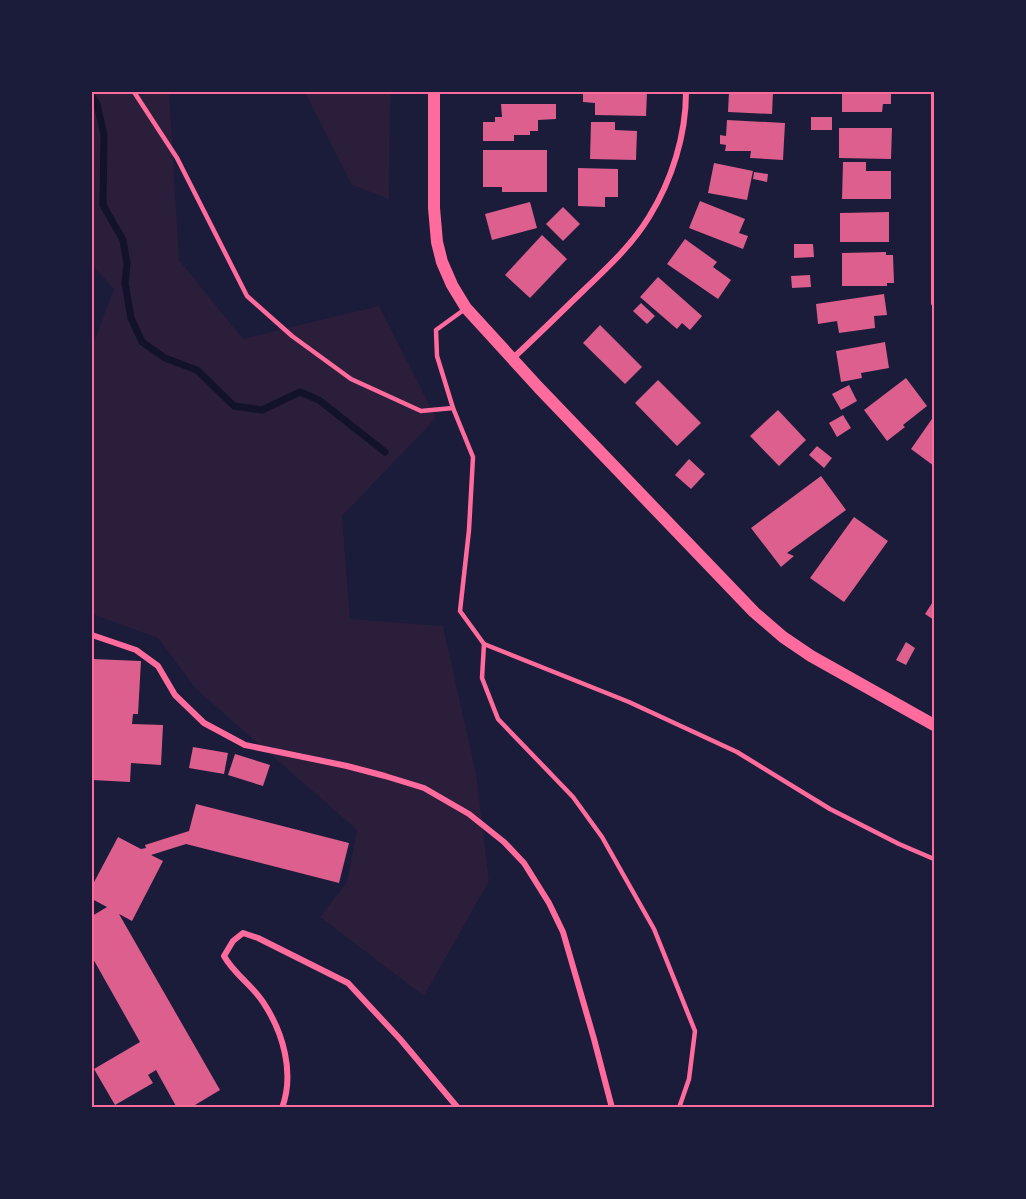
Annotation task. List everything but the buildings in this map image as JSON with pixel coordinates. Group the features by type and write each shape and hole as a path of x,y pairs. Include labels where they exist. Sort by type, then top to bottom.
{"main road":[{"path":"434,92 434,196 437,242 442,262 452,285 466,308 754,612 783,637 811,656 934,724"}],"street":[{"path":"512,359 607,268 650,217 670,177 682,137 686,92"},
{"path":"934,92 934,303"},
{"path":"92,635 136,650 158,666 175,695 204,723 245,745 347,766 424,788 469,814 504,842 524,863 549,903 563,932 612,1107"},
{"path":"282,1107 287,1093 286,1055 278,1031 262,1001 228,964 224,956 233,941 243,933 258,938 348,983 458,1107"}],"lane":[{"path":"134,92 177,158 247,296 292,336 351,379 421,411 453,408"},
{"path":"466,308 436,330 438,356 453,408 473,457 469,530 460,611 484,644 629,702 737,752 830,809 934,859"},
{"path":"484,644 482,678 498,719 573,797 602,837 654,929 695,1031 689,1079 680,1107"}],"shaded area":[{"path":"92,92 169,92 179,260 243,339 379,306 436,418 342,516 350,619 443,626 476,774 489,881 424,996 320,917 347,882 357,830 196,689 158,638 92,614 92,347 114,289 92,265"},
{"path":"305,92 390,92 389,199 352,185"}],"waterway":[{"path":"92,96 97,104 104,135 103,205 123,240 127,264 125,283 131,318 142,342 165,358 197,370 234,406 262,410 300,392 319,400 385,452"}]}
